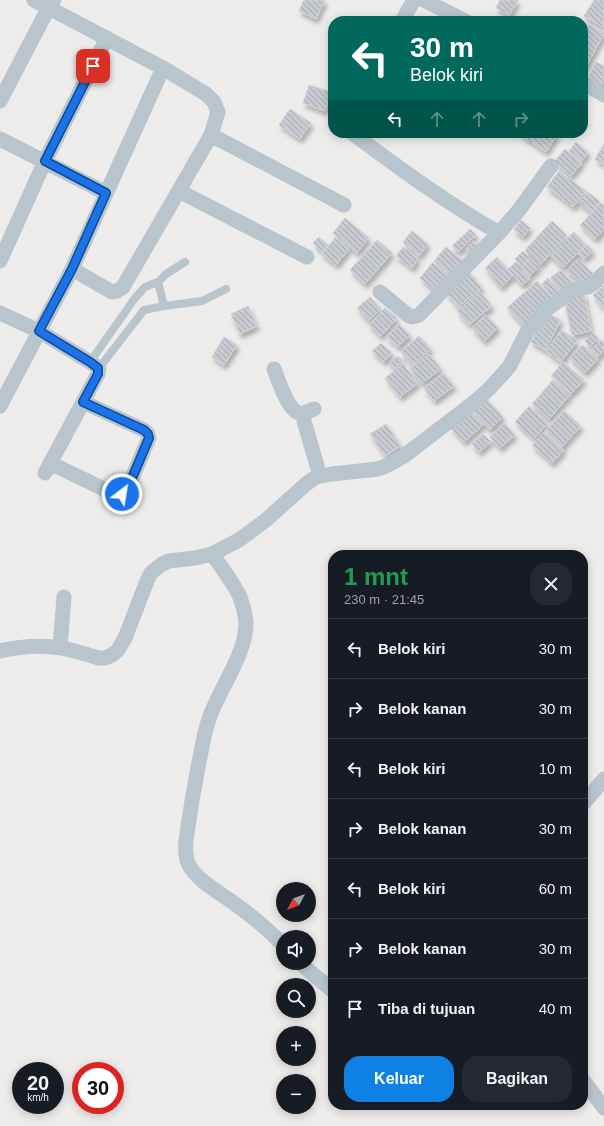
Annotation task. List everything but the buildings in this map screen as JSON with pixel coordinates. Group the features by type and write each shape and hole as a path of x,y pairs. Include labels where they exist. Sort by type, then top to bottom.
{"street":[{"path":"34,0 51,4 107,38 163,68 206,94 214,102 218,112 210,135 123,288 112,292 72,269"},
{"path":"405,16 414,0"},
{"path":"424,0 455,16"},
{"path":"0,101 51,4"},
{"path":"0,261 45,161 107,38"},
{"path":"0,406 72,269 163,68"},
{"path":"588,86 604,95"},
{"path":"210,135 344,205"},
{"path":"359,138 432,191 465,213 499,232"},
{"path":"0,139 106,193"},
{"path":"380,292 409,316 412,317 419,315 519,210 551,166"},
{"path":"179,191 307,257"},
{"path":"0,651 36,646 60,648 99,658 105,658 112,655 118,650 125,638 151,573 162,564 212,554 238,540 256,528 306,484 320,476 378,469 404,456 472,404 489,389 509,367 527,332 547,309 574,290 588,287 604,273"},
{"path":"0,313 39,331 94,365 98,374 83,402 48,468 114,494 122,494 127,490 149,438 148,434 144,430 83,402"},
{"path":"274,369 292,409 299,414 308,412 320,476"},
{"path":"212,554 228,576 239,596 246,621 244,638 238,658 214,706 204,736 194,786 187,838 186,851 188,864 194,873 203,881 250,915 276,938"},
{"path":"60,648 64,597"},
{"path":"588,798 604,779"},
{"path":"308,970 328,987"},
{"path":"588,1087 604,1108"}],"lane":[{"path":"94,365 134,298 145,287 158,282 166,274 185,262"},
{"path":"158,282 164,306"},
{"path":"94,365 144,310 202,301 226,289"}],"route":[{"path":"93,66 45,161 106,193 72,269 39,331 98,368 99,372 83,402 144,430 148,434 149,438 127,490 122,494"}]}
